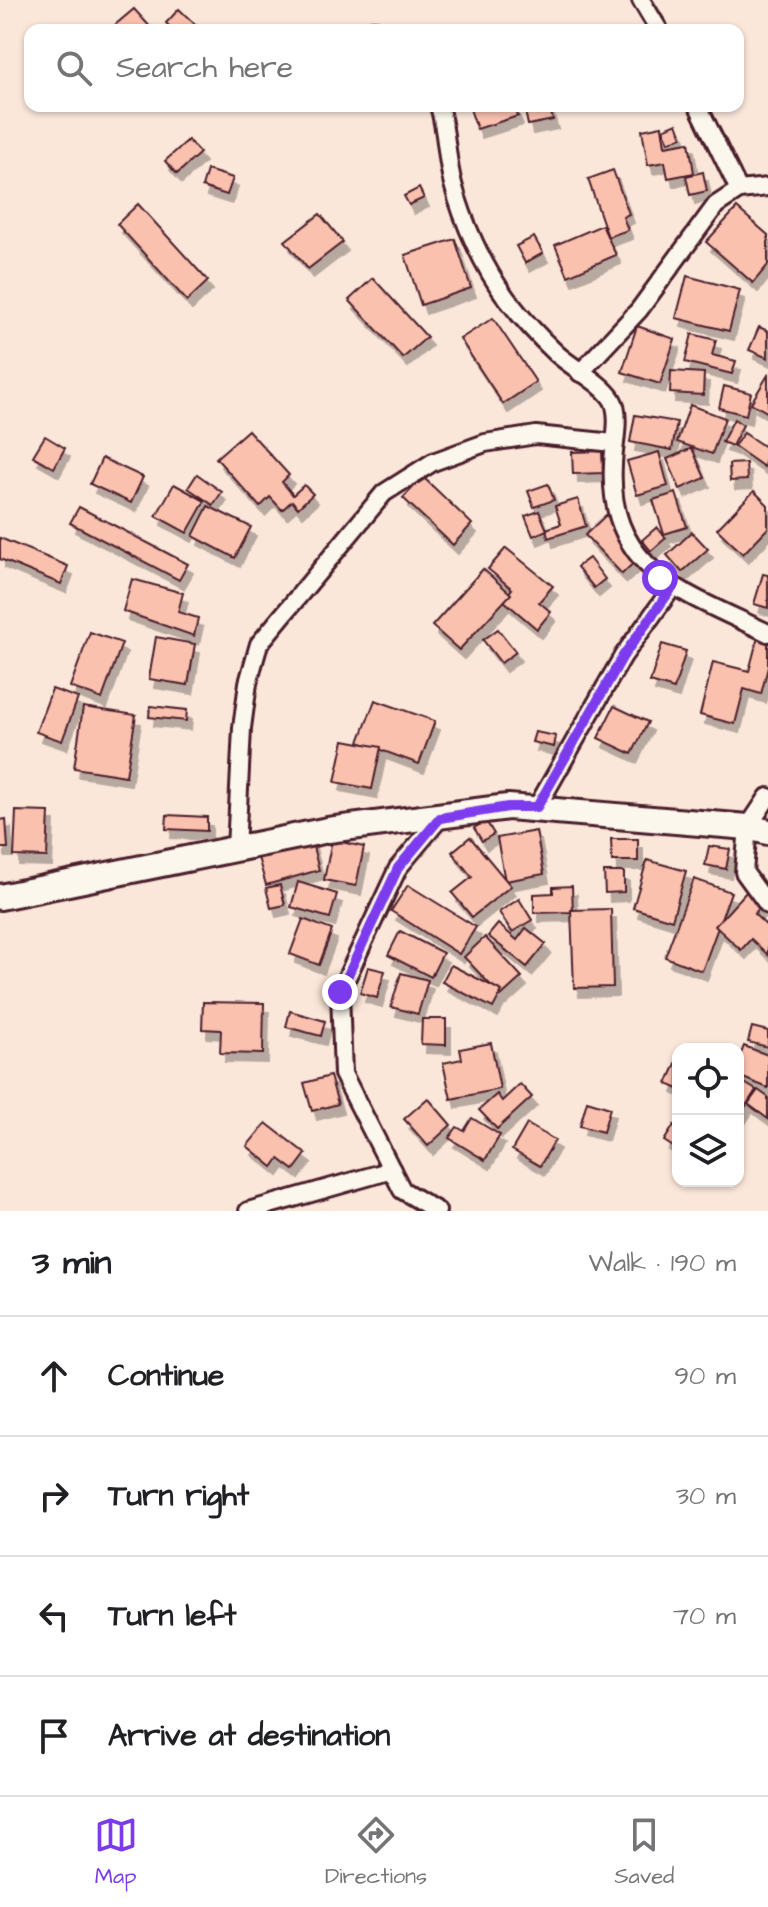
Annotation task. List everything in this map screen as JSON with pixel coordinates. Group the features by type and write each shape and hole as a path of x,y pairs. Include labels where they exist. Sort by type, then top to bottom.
{"street":[{"path":"641,0 655,24"},
{"path":"441,112 446,127 452,182 469,232 506,297 555,352 612,398 616,410 612,484 615,515 629,541 672,588 768,633"},
{"path":"701,112 739,190"},
{"path":"580,373 639,310 716,205 739,190 768,187"},
{"path":"236,849 242,728 248,683 259,644 384,493 433,462 485,443 536,435 614,443"},
{"path":"537,807 623,656 672,588"},
{"path":"768,797 744,872 768,905"},
{"path":"2,895 328,830 508,807 537,807 758,829"},
{"path":"437,1211 402,1190 343,1074 340,992 398,868 440,818"},
{"path":"248,1211 392,1170"}],"building":[{"path":"134,9 148,24 116,24"},
{"path":"179,9 195,24 167,24"},
{"path":"471,112 516,112 518,116 477,129"},
{"path":"525,112 551,112 553,120 528,125"},
{"path":"677,123 682,137 669,142 663,129"},
{"path":"662,126 665,146 689,142 694,173 668,178 665,162 648,165 642,130"},
{"path":"188,140 200,153 177,174 165,161"},
{"path":"207,170 233,178 227,195 202,187"},
{"path":"613,170 629,214 623,217 628,230 608,237 588,179"},
{"path":"703,172 707,191 690,195 686,176"},
{"path":"419,188 424,198 409,205 404,196"},
{"path":"138,204 208,281 187,301 117,224"},
{"path":"737,208 768,235 768,265 753,283 706,242"},
{"path":"320,214 343,242 308,269 285,241"},
{"path":"602,225 616,255 568,276 555,245"},
{"path":"534,237 543,253 525,263 516,246"},
{"path":"455,239 471,288 421,305 405,255"},
{"path":"687,276 740,290 729,331 676,318"},
{"path":"373,278 427,337 403,358 349,300"},
{"path":"493,318 536,382 503,404 460,339"},
{"path":"637,326 675,339 660,384 622,372"},
{"path":"759,327 768,331 768,358 749,350"},
{"path":"692,334 716,340 712,355 736,361 732,374 685,362"},
{"path":"671,371 704,373 703,395 670,393"},
{"path":"768,375 768,410 767,412 751,403"},
{"path":"724,386 751,393 746,415 719,408"},
{"path":"690,405 725,418 712,454 677,442"},
{"path":"635,415 677,422 672,450 630,442"},
{"path":"734,419 743,425 732,446 722,442"},
{"path":"248,430 289,475 282,482 293,495 304,485 313,494 298,508 292,501 282,510 270,497 260,507 216,458"},
{"path":"744,433 768,449 764,467 734,446"},
{"path":"45,436 65,448 54,468 33,456"},
{"path":"692,448 705,478 680,489 667,459"},
{"path":"602,451 603,473 573,474 572,452"},
{"path":"659,452 668,486 637,495 627,461"},
{"path":"102,458 143,477 131,503 90,484"},
{"path":"746,463 747,480 730,481 729,464"},
{"path":"197,474 222,492 213,505 188,488"},
{"path":"423,477 472,524 453,545 403,498"},
{"path":"174,484 205,501 187,533 156,516"},
{"path":"548,484 554,500 534,507 528,491"},
{"path":"754,491 768,505 768,528 743,554 717,529"},
{"path":"676,493 687,527 664,534 653,500"},
{"path":"578,499 586,526 548,538 546,529 561,524 555,506"},
{"path":"208,506 251,527 235,558 193,536"},
{"path":"79,507 188,564 179,580 70,523"},
{"path":"539,511 547,530 533,536 525,516"},
{"path":"606,515 643,554 622,574 585,535"},
{"path":"657,527 666,538 651,551 642,540"},
{"path":"692,532 708,549 682,572 667,555"},
{"path":"0,538 68,566 61,584 0,559"},
{"path":"506,548 553,586 539,602 551,612 537,629 503,600 512,589 488,569"},
{"path":"589,558 605,579 594,588 577,567"},
{"path":"483,569 511,594 459,650 432,626"},
{"path":"763,574 768,575 768,608 754,604"},
{"path":"132,579 183,593 178,612 198,618 194,636 123,611"},
{"path":"498,629 516,652 501,663 483,640"},
{"path":"90,632 122,643 102,699 70,687"},
{"path":"759,633 768,635 768,667 761,694 744,689 735,724 700,715 713,662 749,671"},
{"path":"156,637 195,644 188,685 149,679"},
{"path":"662,644 686,651 674,689 650,682"},
{"path":"52,689 78,698 62,741 36,732"},
{"path":"375,700 435,721 419,764 359,742"},
{"path":"150,706 187,710 186,721 149,717"},
{"path":"614,706 648,722 632,754 598,738"},
{"path":"83,707 136,715 126,776 74,768"},
{"path":"535,732 556,736 554,747 532,742"},
{"path":"344,740 381,747 372,789 335,782"},
{"path":"16,811 49,812 47,857 14,856"},
{"path":"167,815 207,817 207,831 166,829"},
{"path":"6,819 8,848 0,848 0,820"},
{"path":"486,821 494,834 482,841 474,828"},
{"path":"536,831 544,874 505,881 497,838"},
{"path":"470,837 511,886 472,917 452,893 472,877 452,852"},
{"path":"311,839 319,870 266,885 257,854"},
{"path":"611,839 638,839 638,861 612,861"},
{"path":"332,840 364,847 356,886 324,880"},
{"path":"709,846 730,849 726,869 705,865"},
{"path":"647,860 686,871 672,920 633,908"},
{"path":"604,872 624,872 624,892 605,893"},
{"path":"694,879 731,892 702,971 665,957"},
{"path":"298,882 337,894 330,918 291,907"},
{"path":"280,885 285,905 271,908 266,888"},
{"path":"408,885 476,927 459,954 391,911"},
{"path":"572,886 573,912 534,913 534,894 553,893 553,887"},
{"path":"748,890 763,904 754,914 768,927 768,955 751,939 741,950 715,926"},
{"path":"519,899 532,920 512,932 499,912"},
{"path":"611,909 613,987 574,988 571,910"},
{"path":"303,919 332,930 319,965 290,954"},
{"path":"498,924 517,940 526,928 546,944 527,967 488,936"},
{"path":"400,931 443,953 431,977 388,955"},
{"path":"485,937 522,977 501,996 464,957"},
{"path":"451,965 502,991 493,1008 442,982"},
{"path":"368,967 385,971 377,998 360,993"},
{"path":"401,973 428,980 418,1014 391,1007"},
{"path":"203,1002 264,1003 263,1054 220,1053 221,1030 202,1029"},
{"path":"290,1011 325,1021 321,1036 286,1027"},
{"path":"422,1019 446,1019 446,1045 421,1044"},
{"path":"752,1027 768,1031 768,1047 748,1042"},
{"path":"491,1043 500,1089 451,1099 443,1063 462,1059 460,1049"},
{"path":"744,1046 768,1055 768,1088 744,1078"},
{"path":"330,1076 338,1104 312,1111 304,1083"},
{"path":"744,1083 756,1090 744,1109"},
{"path":"520,1084 532,1097 497,1129 479,1110 497,1094 502,1101"},
{"path":"758,1090 768,1097 768,1119 748,1104"},
{"path":"428,1098 451,1125 428,1146 404,1119"},
{"path":"587,1101 610,1108 603,1132 580,1126"},
{"path":"472,1118 500,1135 485,1160 449,1138 457,1127 464,1131"},
{"path":"266,1123 306,1154 294,1170 279,1159 273,1167 247,1146"},
{"path":"527,1124 555,1140 540,1166 512,1150"},
{"path":"672,1128 672,1146 664,1141"}],"route":[{"path":"340,992 368,926 398,868 440,818 508,807 537,807 623,656 672,588 660,578"}]}
